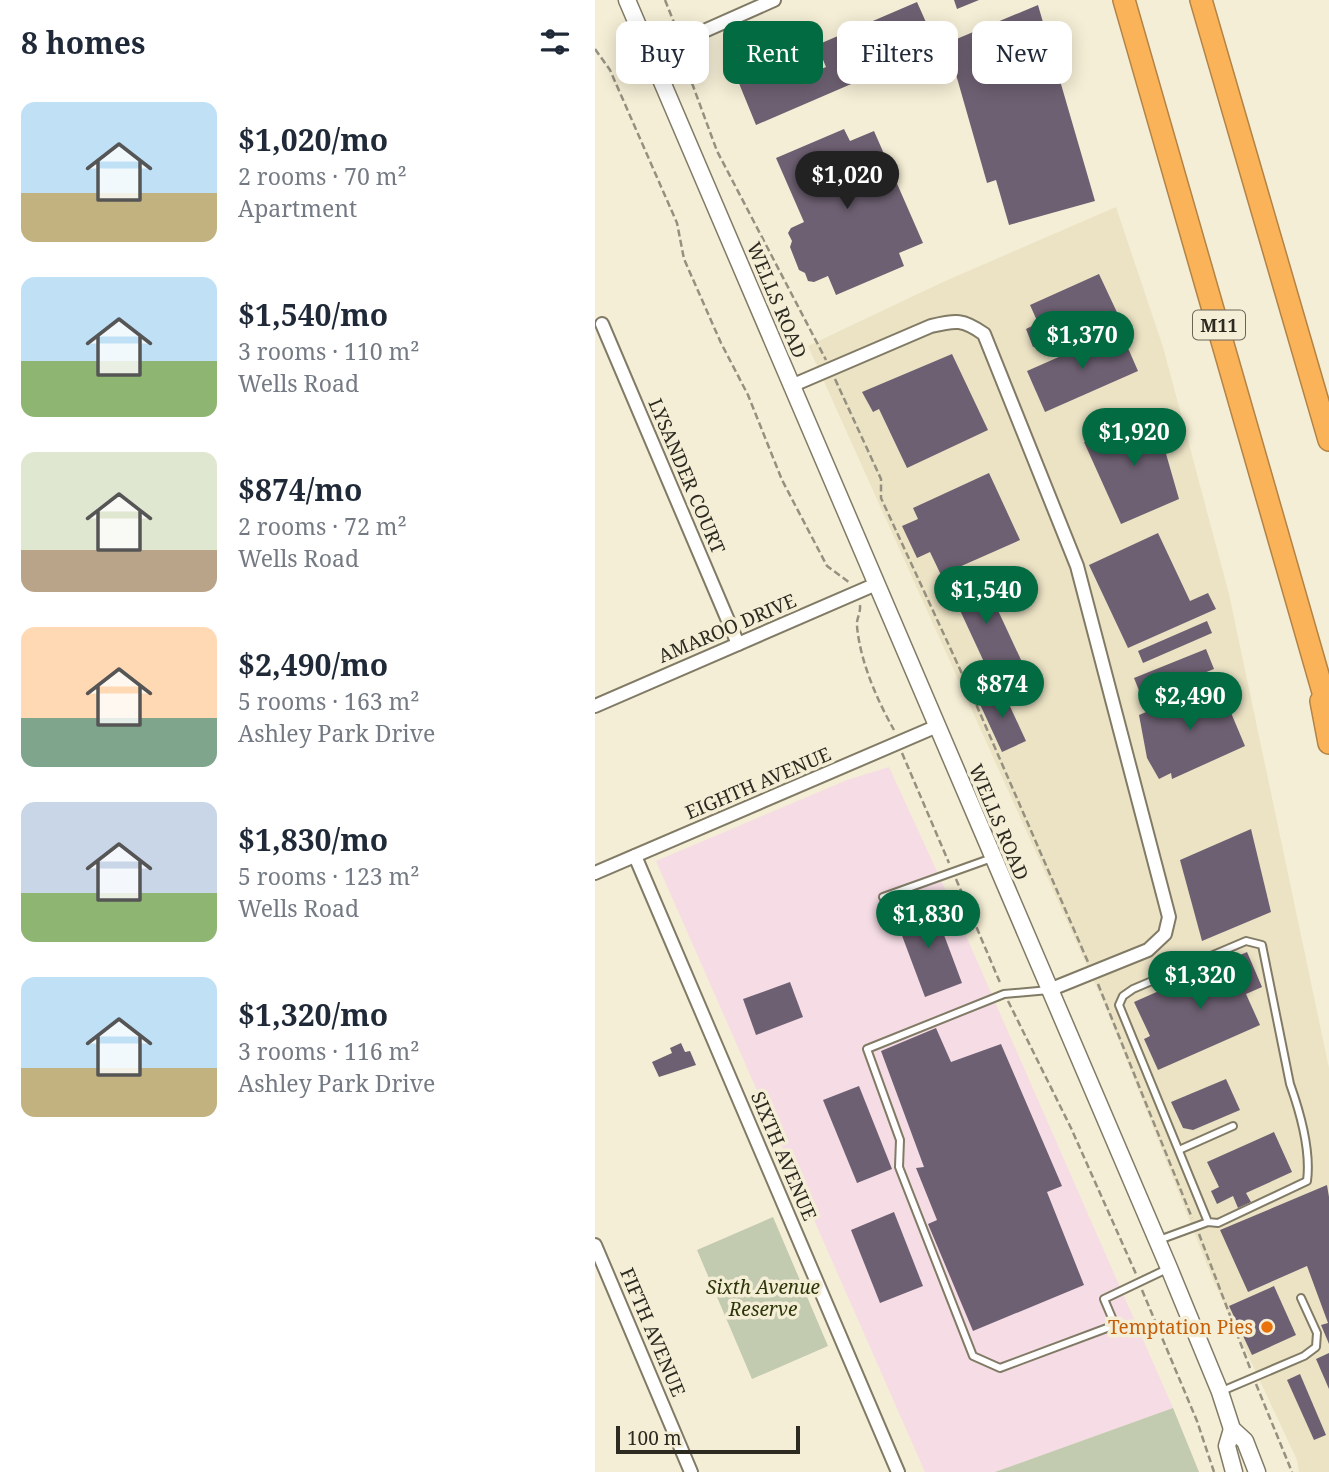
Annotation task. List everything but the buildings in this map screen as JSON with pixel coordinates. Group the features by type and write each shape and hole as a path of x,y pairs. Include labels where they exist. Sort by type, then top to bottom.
{"highway":[{"name":"M11","path":"1124,0 1329,713"},
{"path":"1201,0 1329,440"},
{"path":"1312,651 1329,743"}],"main road":[{"name":"WELLS ROAD","path":"627,0 636,21"},
{"name":"WELLS ROAD","path":"662,84 874,585 1169,1268 1220,1392 1232,1429 1245,1441 1257,1472"},
{"name":"WELLS ROAD","path":"1232,1429 1227,1446 1234,1472"}],"street":[{"path":"709,29 774,0"},
{"path":"791,386 951,321 968,322 984,334 1077,566 1169,917 1165,934 1148,950 1049,990"},
{"name":"LYSANDER COURT","path":"602,324 738,644"},
{"name":"AMAROO DRIVE","path":"595,704 874,585"},
{"name":"EIGHTH AVENUE","path":"595,873 935,727"},
{"name":"SIXTH AVENUE","path":"635,856 898,1472"},
{"name":"FIFTH AVENUE","path":"595,1245 691,1472"}],"lane":[{"path":"883,897 992,858"},
{"path":"1157,1241 1208,1222 1218,1223 1307,1181 1308,1170 1298,1105 1290,1084 1262,945 1253,942 1231,946 1133,989 1123,996 1119,1004 1208,1222"},
{"path":"1049,990 1004,994 867,1049 899,1140 899,1167 973,1356 1000,1368 1115,1325 1104,1299 1169,1268"},
{"path":"1179,1150 1233,1126"},
{"path":"1220,1392 1315,1348 1317,1333 1301,1298"}],"path":[{"path":"665,0 674,21"},
{"path":"595,49 610,70 677,223 684,259 721,343 748,395 782,480 827,566 834,574 847,579 856,594 861,607 856,622 860,646 882,709 1004,994 1071,1128 1139,1281 1197,1421 1214,1472"},
{"path":"692,84 717,151 831,369 881,479 881,498 976,704 1093,972 1292,1472"}],"shaded area":[{"path":"1116,207 1163,347 1229,594 1329,1068 1329,1472 1299,1472 1297,1460 1213,1280 1106,1008 808,346 943,282"},
{"path":"889,767 956,913 1173,1408 995,1472 925,1472 656,861 847,780"}],"green space":[{"name":"Sixth Avenue Reserve","path":"773,1217 828,1346 752,1379 697,1250"},
{"path":"1173,1408 1199,1472 995,1472"}],"place":[{"name":"Temptation Pies","path":"1267,1327"}]}
